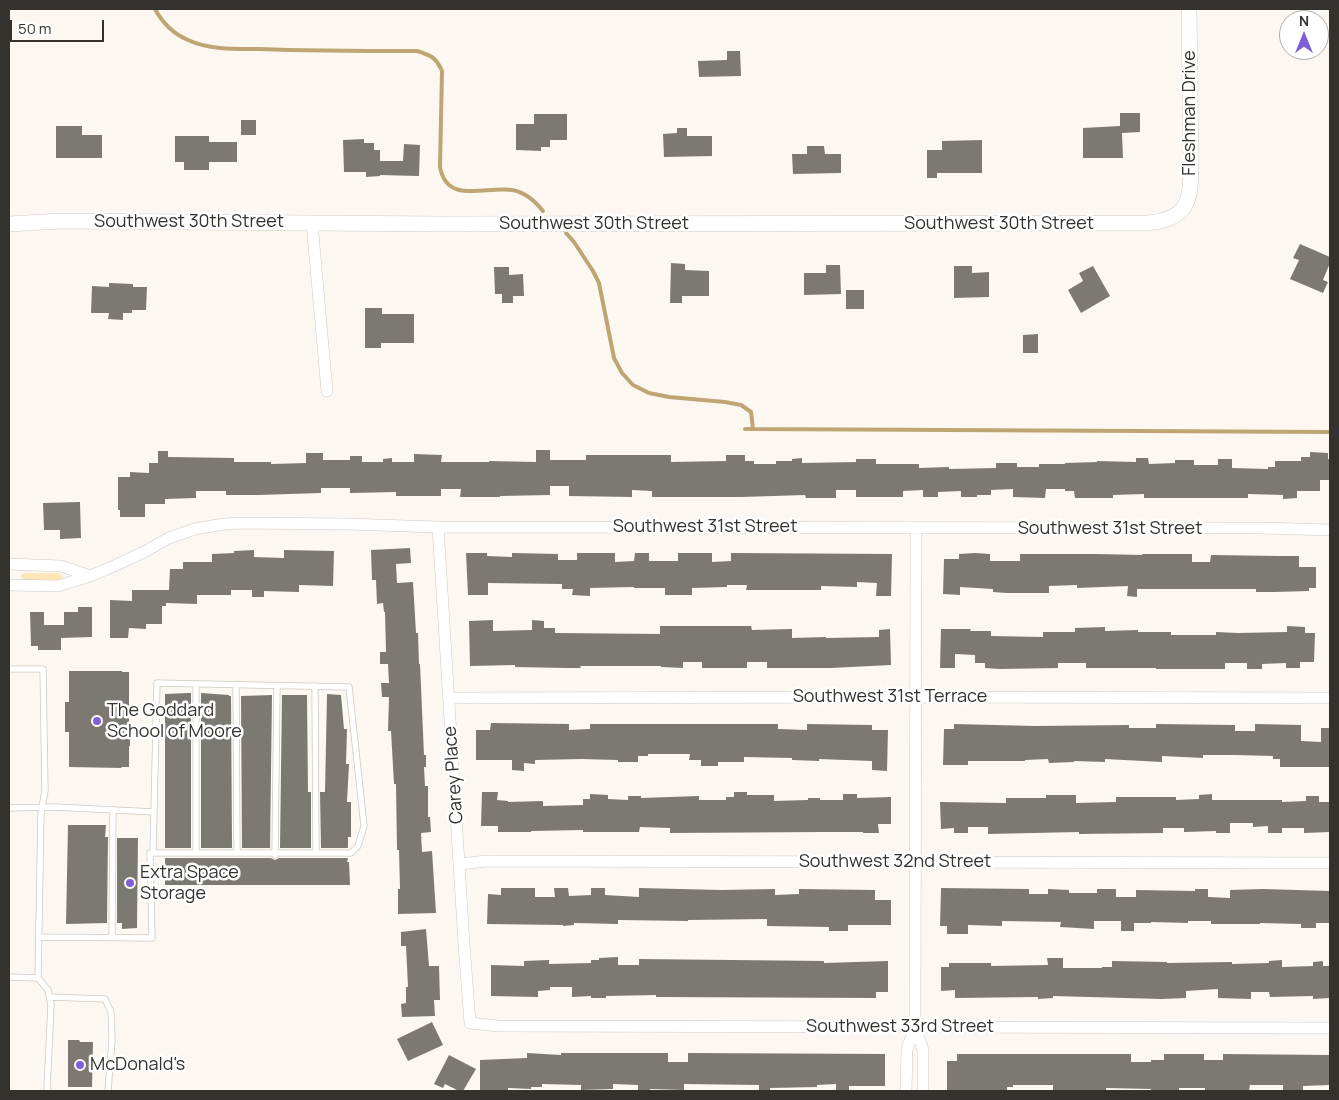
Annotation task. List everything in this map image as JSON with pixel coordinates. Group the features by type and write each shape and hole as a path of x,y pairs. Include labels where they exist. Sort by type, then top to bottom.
{"street":[{"name":"Fleshman Drive","path":"1177,214 1183,210 1187,202 1191,180 1189,9"},
{"name":"Southwest 30th Street","path":"9,224 61,222 565,224 1146,223 1161,222 1177,214"},
{"path":"312,223 327,391"},
{"name":"Southwest 31st Street","path":"9,585 58,586 90,576 144,552 169,538 195,529 239,523 438,527 1263,528 1330,530"},
{"name":"Carey Place","path":"438,527 470,1023"},
{"path":"906,1091 907,1050 915,1027 916,528"},
{"path":"9,564 60,566 90,576"},
{"name":"Southwest 31st Terrace","path":"449,698 1330,698"},
{"name":"Southwest 32nd Street","path":"460,864 486,861 1330,863"},
{"name":"Southwest 33rd Street","path":"470,1023 498,1026 1330,1028"},
{"path":"915,1027 923,1050 923,1091"}],"lane":[{"path":"9,669 43,669 45,791 42,807 38,978 48,990 51,1005 47,1089 49,1091"},
{"path":"38,937 152,938 150,853 153,853 157,683 349,687 364,826 358,846 352,853 153,853"},
{"path":"196,684 196,853"},
{"path":"236,685 237,853"},
{"path":"275,854 277,686"},
{"path":"315,686 316,853"},
{"path":"9,808 42,807 154,812"},
{"path":"112,938 113,810"},
{"path":"9,978 38,978"},
{"path":"50,997 105,999 111,1012 112,1040 108,1091"}],"shaded area":[{"path":"25,573 59,573 63,576 61,580 25,580 20,576"}],"building":[{"path":"727,51 740,51 741,76 699,77 698,61 727,60"},
{"path":"1120,113 1140,113 1140,132 1122,133 1123,158 1083,158 1083,128 1120,126"},
{"path":"534,114 567,114 567,140 550,140 550,147 541,147 541,151 516,150 516,124 534,124"},
{"path":"241,120 256,120 256,135 241,135"},
{"path":"56,126 82,126 82,135 102,135 102,158 56,158"},
{"path":"677,128 687,128 687,136 712,136 712,156 664,157 663,134 677,133"},
{"path":"175,136 209,136 209,142 237,142 237,162 209,162 209,170 184,170 184,162 175,162"},
{"path":"364,139 364,143 374,143 374,150 380,150 380,161 403,161 404,144 420,145 419,176 380,175 366,177 366,172 344,172 343,140"},
{"path":"982,140 982,173 937,173 937,178 927,178 927,150 942,150 942,141"},
{"path":"807,146 824,146 825,154 841,154 841,173 793,174 792,154 807,154"},
{"path":"1300,244 1330,257 1330,263 1323,280 1328,282 1323,293 1290,279 1299,260 1293,258"},
{"path":"671,263 685,264 685,270 709,271 709,296 682,296 682,303 670,303"},
{"path":"826,265 840,265 841,294 804,295 804,273 826,273"},
{"path":"954,266 972,266 972,273 989,272 989,297 954,298"},
{"path":"1093,266 1110,296 1081,313 1068,290 1083,281 1079,273"},
{"path":"494,267 509,267 509,275 523,274 524,296 513,296 513,303 502,303 502,294 495,294"},
{"path":"109,283 133,284 133,287 147,287 146,310 132,310 132,313 123,313 123,320 108,319 109,313 91,313 92,286 109,287"},
{"path":"846,290 864,290 864,309 846,309"},
{"path":"365,308 382,308 382,314 414,314 414,343 381,343 381,348 365,348"},
{"path":"1038,334 1038,353 1023,353 1023,335"},
{"path":"536,450 550,450 550,460 586,460 586,455 671,455 671,462 726,461 726,455 745,455 745,461 754,461 754,464 776,464 776,461 792,461 792,459 802,458 802,463 856,462 856,459 876,459 876,464 919,464 919,468 949,467 949,469 996,468 996,463 1017,463 1017,467 1039,467 1039,464 1097,461 1136,462 1136,458 1148,458 1149,464 1175,463 1175,460 1194,460 1194,465 1218,465 1218,459 1232,459 1232,468 1268,469 1268,467 1275,467 1275,461 1301,461 1301,457 1310,457 1310,452 1328,453 1328,459 1330,459 1330,480 1320,480 1320,491 1297,491 1297,498 1283,499 1283,495 1248,494 1248,498 1144,498 1144,494 1113,495 1113,498 1075,498 1074,491 1065,491 1065,489 1046,489 1045,498 1013,497 1013,489 991,490 991,495 977,495 977,497 961,497 961,491 938,492 938,497 923,497 923,490 903,491 903,497 856,497 856,490 836,490 836,498 806,498 805,495 652,497 652,491 632,490 632,497 569,496 569,486 550,486 550,495 500,497 460,497 461,489 441,489 441,496 396,496 396,492 350,493 350,488 321,488 321,493 258,495 226,495 226,491 196,491 196,498 165,499 165,504 145,504 145,517 120,517 120,510 118,510 118,477 130,477 130,472 149,473 149,463 158,463 158,451 168,451 168,457 234,458 234,462 271,462 271,464 306,463 306,453 323,453 323,460 350,460 350,456 362,456 362,462 383,462 383,459 392,458 392,462 414,462 414,454 442,455 441,462 536,462"},
{"path":"80,502 81,538 60,539 60,530 44,530 43,503"},
{"path":"410,548 411,563 396,564 397,583 413,582 420,664 424,755 426,755 426,767 424,767 425,786 428,786 428,817 430,817 431,832 421,833 422,852 432,851 436,913 398,914 398,889 400,889 399,850 397,850 396,784 394,784 391,731 388,731 389,697 382,697 381,683 389,683 388,664 380,664 380,652 386,652 385,612 383,603 377,604 376,580 372,580 371,550"},
{"path":"254,550 254,557 284,558 284,550 334,551 333,586 299,585 299,592 264,591 264,597 252,597 252,590 231,590 231,595 197,595 197,604 166,603 166,606 162,606 162,624 146,624 146,629 129,628 128,638 110,638 110,600 132,601 132,590 169,590 170,569 183,569 183,562 212,562 212,554"},
{"path":"466,553 487,553 487,556 512,557 512,553 558,554 558,560 577,560 577,553 615,553 615,562 634,561 635,553 649,553 649,561 678,561 678,553 712,553 712,562 731,561 731,553 892,554 891,596 876,596 877,583 857,582 857,587 821,586 821,590 746,590 747,585 727,585 727,587 692,588 692,595 665,595 665,588 590,588 590,596 572,595 573,589 562,589 562,584 488,583 488,595 468,595"},
{"path":"959,554 990,554 990,561 1020,561 1020,554 1192,554 1192,562 1210,562 1211,555 1299,556 1299,567 1316,567 1316,588 1309,588 1309,591 1274,592 1256,592 1256,589 1137,589 1137,597 1127,596 1128,586 1077,588 1077,585 1049,586 1049,593 1006,593 993,592 993,589 960,587 960,595 943,594 944,559 959,559"},
{"path":"78,607 92,607 92,637 61,638 61,650 38,650 38,646 31,646 30,612 44,612 44,625 64,625 64,612 78,612"},
{"path":"493,620 493,631 532,630 532,620 544,621 544,628 555,628 555,633 660,634 660,626 751,626 752,630 792,629 792,638 826,638 879,637 879,630 890,629 891,665 831,668 767,668 767,662 747,662 747,668 702,668 702,662 683,662 683,668 661,666 580,666 581,668 566,668 515,667 515,665 470,666 469,621"},
{"path":"1287,626 1305,627 1305,633 1315,633 1314,662 1300,662 1300,668 1286,668 1286,663 1262,664 1262,669 1247,669 1247,663 1225,663 1225,669 1156,669 1086,668 1086,663 1058,663 1058,668 1000,669 985,668 985,663 975,663 975,655 955,654 955,668 940,668 941,629 991,631 991,636 1043,637 1043,632 1075,632 1075,628 1105,627 1105,631 1138,630 1138,632 1171,632 1171,635 1216,635 1216,632 1287,632"},
{"name":"The Goddard School of Moore","path":"69,671 129,672 129,767 69,767 69,732 65,732 65,702 69,702"},
{"path":"191,693 191,848 165,848 165,694"},
{"path":"201,693 231,696 232,848 201,848"},
{"path":"327,694 341,695 344,729 347,729 346,764 349,764 347,802 351,802 351,837 348,837 348,848 321,848 320,792 325,792"},
{"path":"272,695 270,848 242,848 241,696"},
{"path":"282,695 307,695 308,792 311,792 311,848 280,848"},
{"path":"491,723 569,724 569,730 590,729 590,724 778,724 778,729 807,730 807,724 872,725 872,730 888,730 887,771 872,770 872,761 792,760 792,758 744,757 744,762 718,762 718,766 701,766 701,760 689,760 690,754 648,754 648,756 638,756 638,762 582,759 535,760 535,764 524,763 524,771 512,770 512,760 476,760 476,730 490,730"},
{"path":"954,724 1036,726 1129,725 1129,728 1156,728 1156,724 1235,725 1235,731 1255,731 1255,724 1301,725 1301,741 1321,742 1321,728 1330,728 1330,767 1280,767 1280,759 1273,759 1273,756 1235,755 1203,755 1203,758 1162,756 1162,762 1105,759 1105,762 1074,761 1049,763 1048,759 968,761 968,765 943,765 944,729 954,729"},
{"path":"482,792 498,792 497,800 508,802 543,801 543,806 583,805 583,799 590,799 590,794 608,795 608,799 628,800 628,796 641,796 641,798 699,796 699,800 726,800 726,797 734,797 734,792 747,792 747,795 774,795 774,801 808,800 808,798 843,800 843,794 857,794 857,798 891,797 891,824 878,824 879,833 670,833 670,828 640,827 639,832 583,832 583,830 498,832 498,826 481,826"},
{"path":"1212,794 1212,800 1282,800 1282,802 1306,801 1306,796 1319,796 1319,802 1330,802 1330,832 1304,833 1304,828 1282,828 1282,833 1268,833 1268,826 1253,827 1253,823 1230,823 1230,833 1216,833 1216,831 1184,832 1184,828 1163,828 1163,833 1079,834 1079,832 988,834 988,827 968,827 968,833 954,833 954,828 941,829 940,802 1006,803 1006,798 1046,798 1046,795 1076,795 1076,803 1116,802 1116,797 1176,797 1176,800 1199,799 1199,795"},
{"path":"68,825 106,825 105,837 108,837 107,923 66,924"},
{"name":"Extra Space Storage","path":"117,838 138,838 137,928 122,929 122,923 117,923"},
{"path":"165,858 271,858 275,860 279,858 348,858 350,885 165,885"},
{"path":"501,888 535,888 535,897 555,897 554,888 568,888 569,896 591,895 591,888 605,888 605,895 639,897 639,888 775,889 775,895 799,894 799,889 875,890 875,900 891,900 891,925 848,925 848,931 829,931 829,927 767,926 767,919 618,920 618,924 574,923 574,925 563,926 487,924 488,894 501,895"},
{"path":"941,888 1029,889 1029,894 1048,894 1048,889 1069,890 1069,893 1097,893 1097,889 1116,889 1116,897 1136,897 1136,890 1195,891 1195,889 1208,889 1208,897 1230,898 1230,890 1330,891 1330,923 1316,923 1316,928 1301,928 1301,924 1211,924 1211,921 1188,921 1188,923 1151,922 1134,923 1134,931 1121,931 1121,921 1094,921 1094,929 1060,927 1061,922 1002,921 1002,926 968,925 968,934 947,934 947,926 940,926"},
{"path":"426,929 429,966 439,966 440,1000 434,1000 435,1016 402,1017 401,1004 406,1003 406,987 408,987 406,946 401,946 401,932"},
{"path":"618,957 618,965 639,965 639,959 824,961 824,963 888,961 888,992 876,992 876,998 656,997 656,995 591,998 591,996 572,997 572,987 550,987 550,990 538,991 538,997 491,996 491,965 524,966 524,961 549,960 549,964 591,963 591,960 599,960 599,958"},
{"path":"1047,958 1063,958 1063,968 1112,967 1112,961 1167,963 1232,962 1232,964 1269,963 1269,961 1282,960 1282,967 1313,966 1313,962 1323,961 1323,966 1330,966 1330,998 1313,999 1313,996 1270,997 1269,992 1251,992 1251,999 1218,998 1218,989 1186,991 1186,998 1161,999 1053,996 1053,998 1038,999 1038,997 955,998 955,990 941,991 941,967 949,967 949,963 991,963 991,966 1048,965"},
{"path":"432,1022 443,1045 408,1061 397,1039"},
{"name":"McDonald's","path":"68,1040 93,1042 92,1087 68,1087"},
{"path":"527,1053 561,1055 561,1053 668,1053 668,1062 688,1062 688,1053 885,1054 885,1086 849,1086 849,1090 836,1091 836,1084 817,1085 817,1087 770,1088 770,1091 759,1091 759,1085 684,1084 684,1090 650,1089 650,1091 638,1091 638,1085 613,1084 613,1089 581,1090 581,1085 542,1084 542,1087 531,1087 531,1089 508,1088 508,1091 480,1091 480,1060 527,1058"},
{"path":"957,1054 1131,1054 1131,1062 1164,1060 1164,1054 1204,1054 1204,1060 1223,1060 1223,1054 1330,1055 1330,1085 1303,1086 1303,1091 1283,1091 1283,1085 1250,1085 1249,1091 1205,1091 1205,1088 1151,1090 1106,1088 1106,1091 1053,1091 1053,1085 1013,1085 1013,1087 1007,1087 1007,1091 947,1090 947,1061 957,1061"},
{"path":"449,1055 476,1069 463,1091 445,1084 443,1088 434,1084"}],"waterway":[{"path":"155,9 173,31 188,40 205,46 232,49 417,51 429,55 435,60 442,71 440,167 444,179 450,186 459,190 501,189 517,191 537,204 543,211"},
{"path":"566,233 574,242 599,283 614,358 622,373 633,385 649,393 741,405 751,412 753,429 745,429"},
{"path":"753,429 1330,432"}],"place":[{"name":"The Goddard School of Moore","path":"97,721"},
{"name":"Extra Space Storage","path":"130,883"},
{"name":"McDonald's","path":"80,1065"}]}
